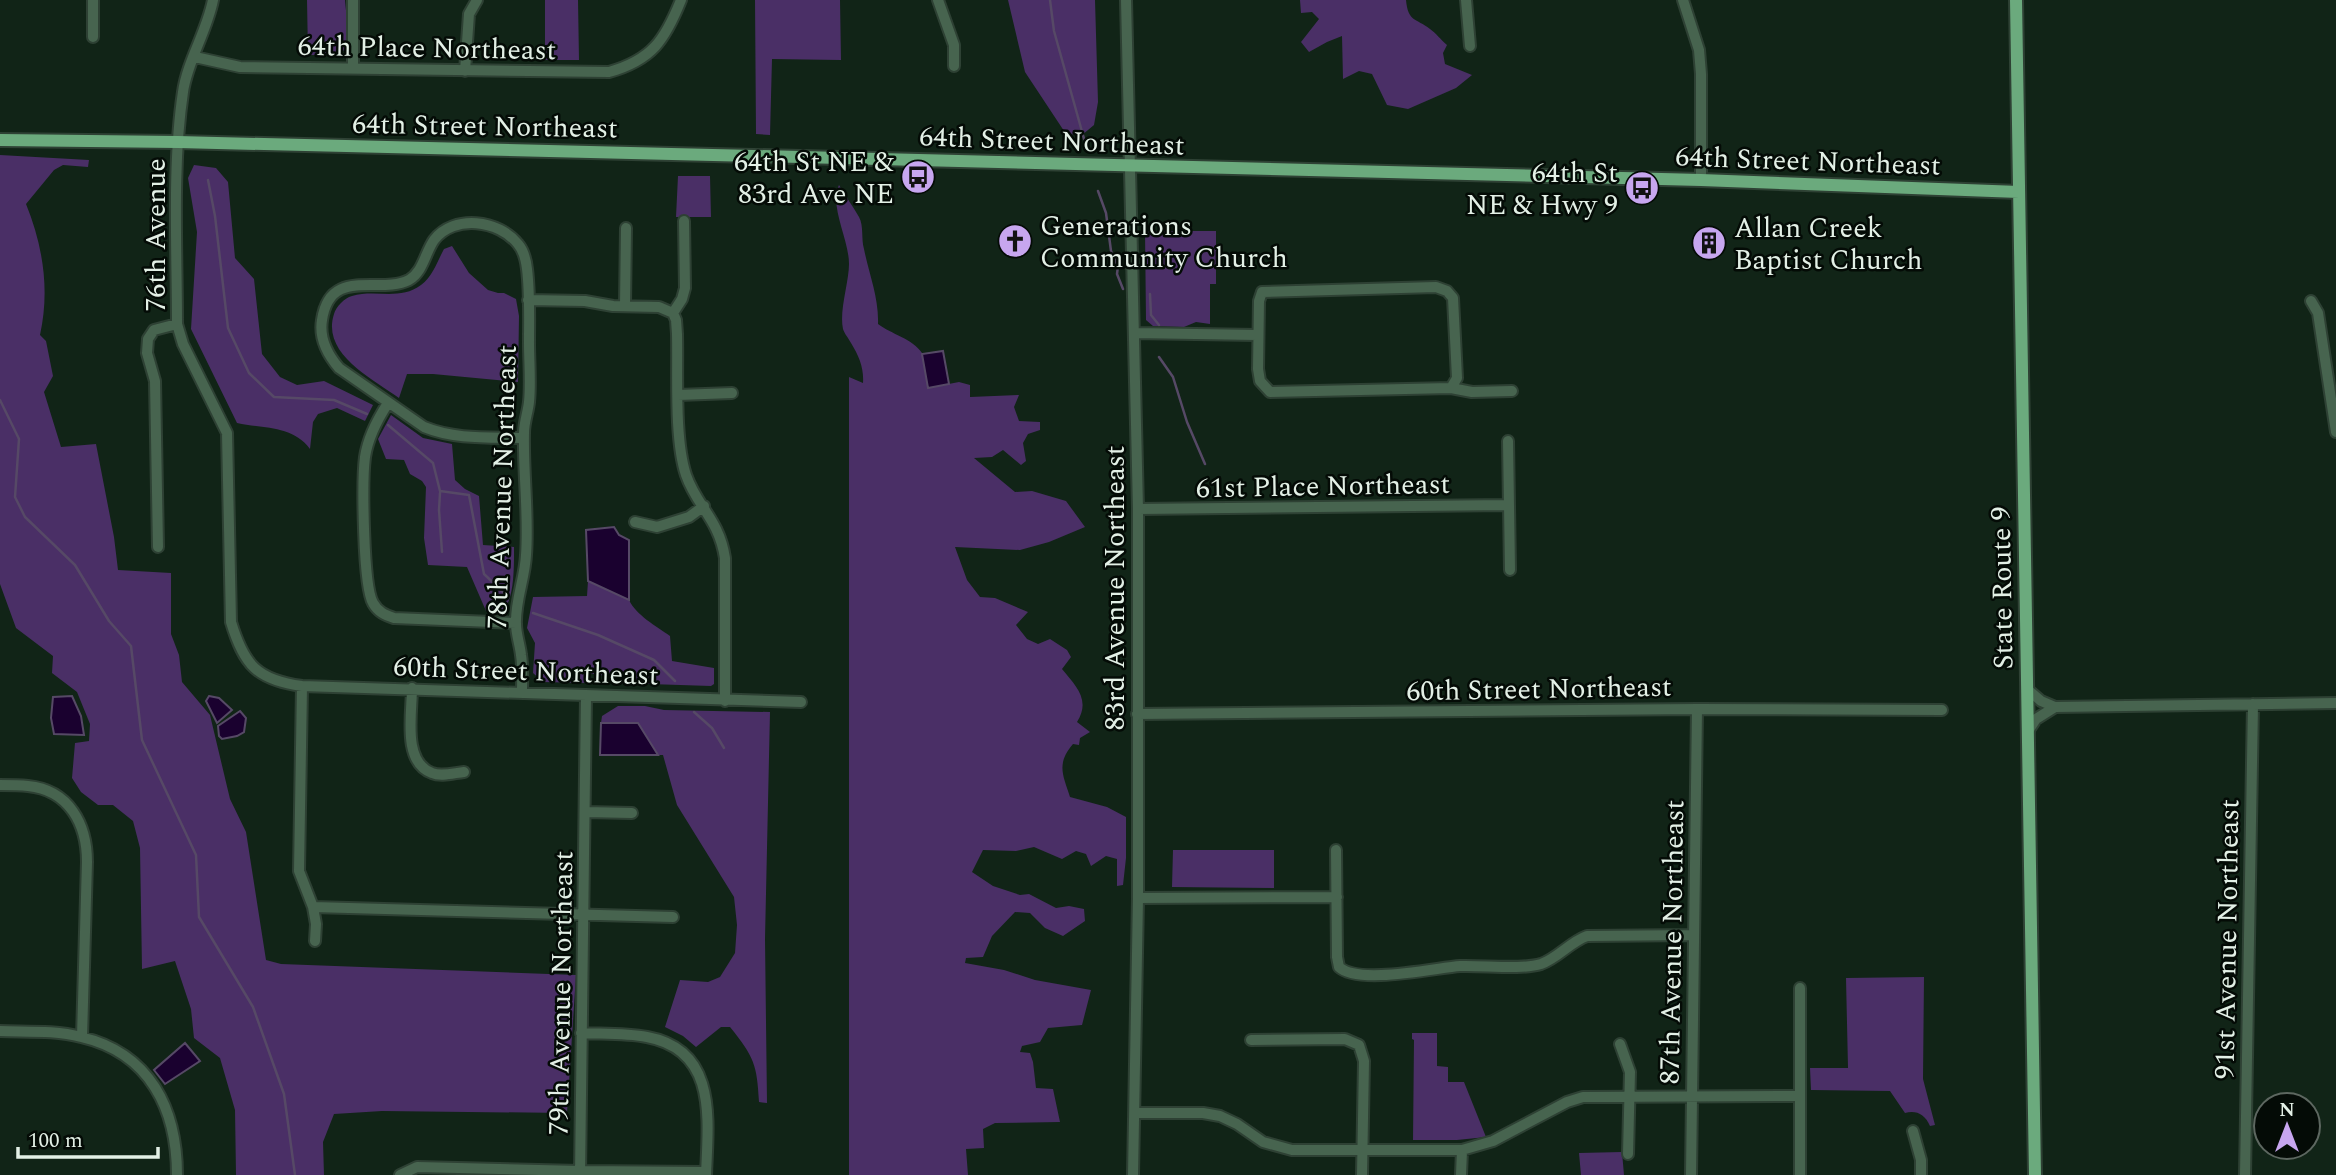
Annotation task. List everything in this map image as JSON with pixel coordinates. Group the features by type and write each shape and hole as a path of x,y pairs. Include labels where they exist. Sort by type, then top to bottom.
{"main road":[{"name":"State Route 9","path":"2016,0 2035,1175"},
{"name":"64th Street Northeast","path":"0,140 178,142 1701,180 2019,192"}],"street":[{"path":"93,0 93,37"},
{"name":"76th Avenue","path":"213,0 209,19 183,89 178,142 177,324 189,357 227,433 231,622 237,644 254,668"},
{"path":"353,0 353,69"},
{"path":"465,71 469,14 477,0"},
{"name":"64th Place Northeast","path":"195,57 240,67 609,72 638,61 655,49 665,36 681,0"},
{"path":"938,0 954,45 954,66"},
{"name":"83rd Avenue Northeast","path":"1126,0 1138,509 1138,898 1133,1175"},
{"path":"1466,0 1470,46"},
{"path":"1683,0 1699,50 1701,180"},
{"path":"673,313 685,288 684,221"},
{"name":"78th Avenue Northeast","path":"388,403 339,368 329,356 321,336 321,321 331,298 344,288 358,284 392,284 412,278 435,238 448,228 465,223 492,226 518,243 527,268 529,403 524,425 526,556 516,623 522,656 522,692"},
{"path":"625,306 626,229"},
{"path":"1451,388 1457,378 1453,298 1447,291 1436,287 1262,292 1259,301 1258,369 1260,381 1270,392 1451,388 1472,392 1512,391"},
{"path":"528,300 659,307 673,313 677,334 680,448 683,464 691,487 718,530 725,558 725,701"},
{"path":"2311,301 2318,313 2336,432"},
{"path":"158,547 155,381 147,353 148,339 154,330 177,324"},
{"path":"1134,333 1258,335"},
{"path":"678,395 732,393"},
{"path":"516,623 407,620 384,615 377,610 366,581 364,470 369,438 388,403 424,427 440,433 455,436 524,438"},
{"path":"1508,441 1510,570"},
{"name":"61st Place Northeast","path":"1138,509 1508,505"},
{"path":"635,522 657,527 689,517 704,506"},
{"name":"60th Street Northeast","path":"254,668 266,678 283,684 302,686 801,702"},
{"path":"302,686 299,871 313,907 315,941"},
{"path":"412,688 413,753 418,764 432,773 464,772"},
{"path":"2027,689 2041,701 2054,707 2336,703"},
{"name":"79th Avenue Northeast","path":"580,1173 586,695"},
{"name":"91st Avenue Northeast","path":"2245,1175 2253,704"},
{"path":"2028,731 2036,719 2054,707"},
{"name":"87th Avenue Northeast","path":"1691,1175 1697,709"},
{"name":"60th Street Northeast","path":"1137,715 1942,709"},
{"path":"0,785 30,786 60,797 79,820 85,833 87,854 82,1037"},
{"name":"79th Avenue Northeast","path":"585,812 632,813"},
{"path":"1336,850 1337,957 1343,970 1354,974 1411,974 1459,967 1533,965 1548,961 1575,941 1587,936 1694,935"},
{"path":"1138,898 1336,897"},
{"path":"313,907 673,917"},
{"path":"1800,988 1800,1175"},
{"path":"0,1031 82,1037 119,1052 149,1078 161,1096 176,1142 177,1175"},
{"path":"400,1175 417,1167 461,1172 706,1173 706,1095 701,1077 691,1061 675,1048 650,1037 581,1034"},
{"path":"1251,1040 1345,1039 1359,1045 1364,1054 1362,1175"},
{"path":"1620,1044 1630,1072 1628,1154"},
{"path":"1134,1113 1203,1113 1220,1116 1263,1142 1281,1148 1462,1150 1493,1141 1576,1099 1629,1096 1800,1096"},
{"path":"1913,1131 1921,1160 1921,1175"},
{"path":"1461,1175 1462,1150"}],"shaded area":[{"path":"307,0 345,0 347,37 340,55 308,55"},
{"path":"545,0 578,0 579,60 545,60"},
{"path":"755,0 840,0 841,60 772,59 770,135 756,134"},
{"path":"1008,0 1095,0 1098,102 1094,125 1082,135 1066,134 1025,72"},
{"path":"1300,0 1406,0 1411,16 1447,45 1443,53 1445,64 1472,75 1456,88 1408,109 1387,105 1372,74 1359,71 1343,79 1342,36 1309,52 1301,42 1319,19 1312,12 1301,13"},
{"path":"0,155 89,160 88,167 63,165 54,170 26,204 37,236 43,268 44,301 40,335 46,341 53,376 44,392 61,447 96,444 118,570 171,573 171,634 179,655 182,682 210,715 230,799 246,832 266,960 281,964 576,975 567,1113 382,1111 334,1114 323,1142 324,1175 236,1175 235,1110 220,1058 194,1038 191,1009 175,961 142,969 140,848 133,821 113,805 98,805 81,792 72,778 75,743 89,741 90,724 77,692 52,673 53,656 16,628 0,584"},
{"path":"194,165 216,168 228,182 235,258 254,279 262,354 280,377 297,385 324,381 373,405 365,421 337,408 318,414 313,422 310,449 303,441 286,432 237,423 191,329 197,232 188,178"},
{"path":"678,176 710,176 711,217 676,217"},
{"path":"839,185 861,221 863,245 877,305 878,324 913,344 922,353 928,388 959,382 970,385 970,397 1019,395 1014,407 1019,421 1040,422 1040,430 1028,434 1023,443 1026,461 1021,465 1003,450 992,457 974,458 1015,492 1032,491 1066,501 1085,527 1049,542 1020,550 955,547 967,580 980,597 995,598 1028,612 1016,625 1027,639 1038,644 1050,639 1067,650 1071,657 1062,669 1077,687 1082,700 1083,707 1077,722 1090,732 1080,738 1079,745 1073,744 1064,758 1063,770 1070,797 1107,807 1126,817 1123,885 1117,886 1117,859 1106,856 1091,866 1086,854 1076,851 1062,859 1034,847 1016,851 983,850 972,872 993,886 1020,895 1029,894 1056,908 1069,906 1084,909 1085,921 1063,936 1045,928 1030,913 1015,912 992,936 983,957 966,958 965,963 1091,990 1082,1025 1048,1028 1040,1042 1022,1046 1020,1052 1030,1053 1036,1088 1053,1089 1060,1122 995,1123 983,1129 984,1148 966,1149 968,1175 849,1175 849,377 863,383 863,378 859,357 843,329 842,322 849,264 836,203"},
{"path":"1145,231 1216,231 1216,284 1210,284 1210,324 1196,322 1184,327 1153,326 1146,320"},
{"path":"452,246 469,273 488,290 516,299 519,316 518,382 407,374 399,398 364,374 342,353 332,328 334,314 341,303 352,296 396,294 413,290 429,277 444,249"},
{"path":"943,351 949,384 928,388 922,354"},
{"path":"391,415 423,438 452,444 455,480 479,496 483,545 514,547 512,590 507,605 501,610 486,611 467,567 428,565 424,538 426,487 422,481 410,474 404,460 386,459 378,439"},
{"path":"614,527 619,535 629,540 629,600 588,581 586,530"},
{"path":"588,581 629,600 641,615 670,636 672,661 714,668 714,684 618,683 618,678 588,673 587,683 543,682 533,673 535,643 527,628 533,597 587,596"},
{"path":"72,696 81,716 84,735 54,734 51,718 53,697"},
{"path":"209,696 219,698 232,710 217,723 206,701"},
{"path":"618,706 645,706 664,710 770,712 765,939 767,1103 759,1102 753,1062 730,1027 721,1027 696,1047 683,1036 665,1027 680,980 708,982 720,977 735,953 737,925 734,897 677,805 663,755 658,755 638,723 601,723 602,716"},
{"path":"240,711 246,718 244,732 222,739 218,726"},
{"path":"601,723 638,723 658,755 600,755"},
{"path":"1173,850 1274,850 1274,888 1172,887"},
{"path":"1924,977 1923,1079 1935,1125 1930,1126 1920,1114 1905,1113 1890,1091 1811,1090 1810,1068 1848,1068 1846,978"},
{"path":"1412,1033 1437,1033 1437,1066 1448,1067 1448,1082 1464,1082 1486,1137 1413,1140"},
{"path":"185,1043 200,1061 165,1084 154,1070"},
{"path":"1622,1152 1624,1175 1581,1175 1579,1153"}],"waterway":[{"path":"1050,0 1054,31 1086,146"},
{"path":"208,180 215,216 228,328 249,373 274,397 334,400 367,414"},
{"path":"1098,191 1106,213 1111,251 1118,266 1117,274 1123,289"},
{"path":"1150,294 1151,315 1159,325"},
{"path":"1159,357 1173,377 1187,422 1205,464"},
{"path":"0,400 19,439 15,497 25,517 75,565 109,621 131,646 142,740 196,855 199,917 253,1007 284,1094 295,1175"},
{"path":"388,425 433,463 440,491 469,495 484,574 505,594"},
{"path":"440,493 442,552"},
{"path":"533,613 598,635 654,660 675,681"},
{"path":"694,712 712,728 724,748"}],"place":[{"name":"64th St NE & 83rd Ave NE","path":"918,177"},
{"name":"64th St NE & Hwy 9","path":"1642,188"},
{"name":"Generations Community Church","path":"1015,241"},
{"name":"Allan Creek Baptist Church","path":"1709,243"}]}
